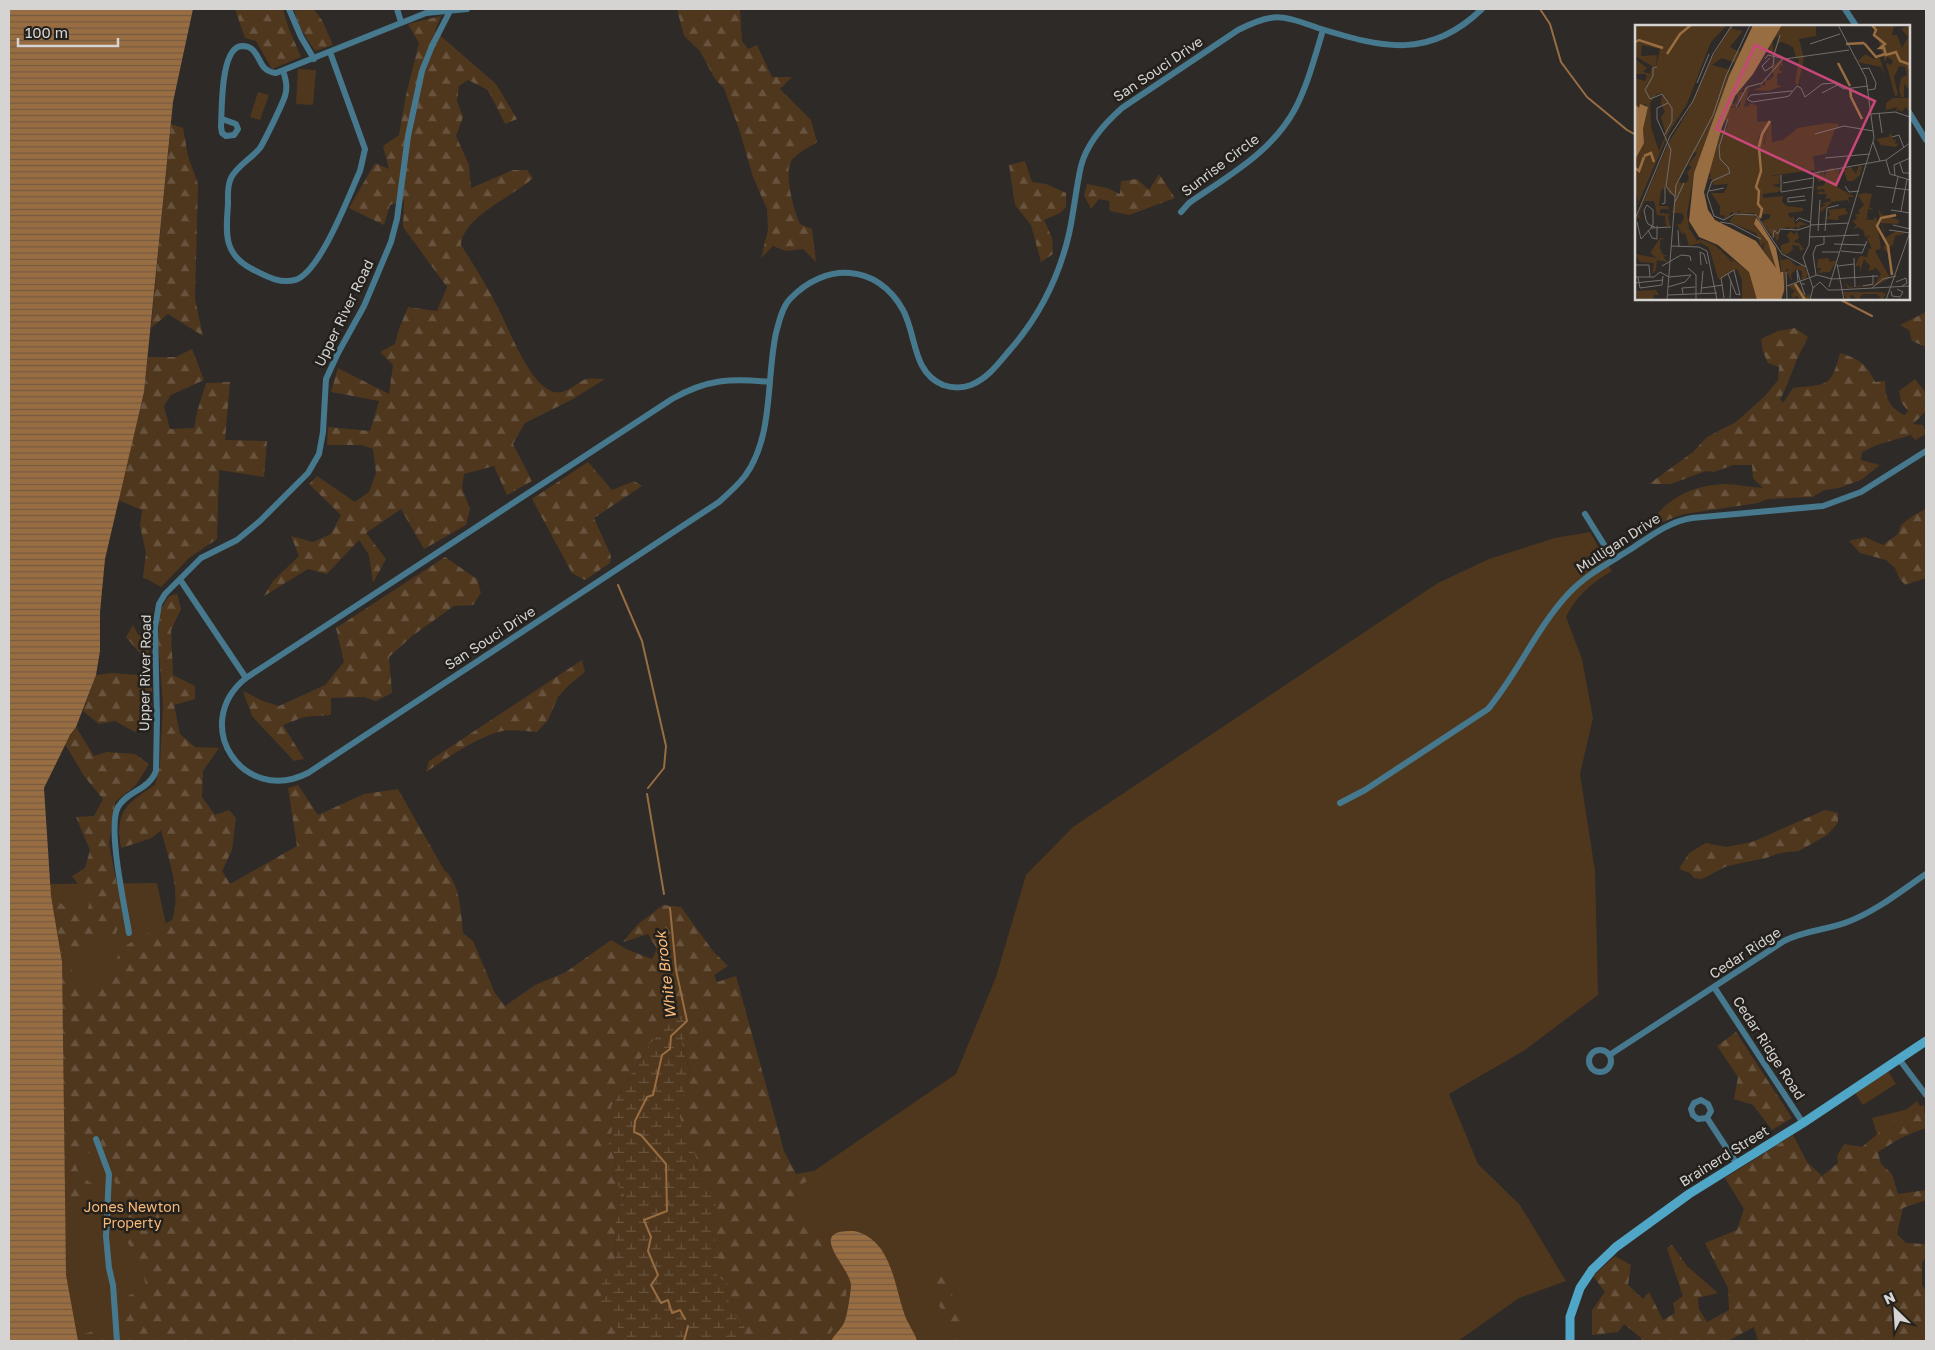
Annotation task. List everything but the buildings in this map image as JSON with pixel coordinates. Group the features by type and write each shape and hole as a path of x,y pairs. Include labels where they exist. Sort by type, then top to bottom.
{"street":[{"path":"290,9 301,37 314,59"},
{"path":"397,9 402,22"},
{"path":"222,119 226,64 229,54 238,46 252,49 268,72 276,73 426,13 468,9"},
{"name":"San Souci Drive","path":"770,382 740,379 718,380 687,390 246,678 233,691 224,707 222,734 228,752 240,766 255,776 264,779 273,781 291,780 308,773 703,514 734,489 745,476 755,459 762,438 770,382 774,344 778,322 787,302 802,287 817,278 846,272 856,273 871,279 894,296 904,312 922,368 935,381 947,387 969,386 982,380 990,373 1021,337 1049,293 1069,234 1081,164 1093,140 1122,108 1238,30 1254,22 1279,18 1364,40 1392,45 1419,45 1444,37 1482,9"},
{"path":"1845,9 1855,25"},
{"name":"Upper River Road","path":"129,933 115,848 115,816 121,803 147,785 156,771 156,613 165,594 181,581 201,558 237,540 260,521 308,473 319,454 326,379 364,306 391,242 397,219 408,136 422,71 432,46 450,11"},
{"name":"Sunrise Circle","path":"1181,212 1189,203 1254,158 1283,127 1294,111 1304,90 1324,30"},
{"path":"283,70 286,81 285,96 260,147 232,176 229,184 226,229 234,256 242,264 274,280 286,281 297,279 306,274 321,254 364,159 365,149 330,52"},
{"path":"1910,114 1926,140"},
{"name":"Mulligan Drive","path":"1340,803 1365,790 1488,709 1565,598 1591,574 1662,528 1680,520 1705,516 1806,509 1840,501 1861,492 1926,452"},
{"path":"1585,514 1613,559"},
{"path":"181,581 246,678"},
{"name":"Cedar Ridge","path":"1611,1054 1784,941 1806,932 1859,917 1926,874"},
{"name":"Cedar Ridge Road","path":"1714,987 1803,1123"},
{"name":"Brainerd Street","path":"1570,1341 1572,1308 1580,1288 1603,1258 1628,1237 1678,1202 1803,1123 1926,1041"},
{"path":"1900,1058 1926,1095"},
{"path":"1707,1118 1737,1164"},
{"path":"96,1140 108,1174 106,1236 109,1268 113,1285 117,1341"}],"green space":[{"path":"235,9 283,9 301,57 272,69 256,41 245,38"},
{"path":"294,9 314,9 323,22 333,45 315,51 299,26"},
{"path":"677,9 740,9 742,41 748,49 757,45 772,77 792,77 780,89 811,120 817,142 792,160 789,170 789,186 800,224 812,229 816,262 803,249 786,251 773,246 761,258 768,230 767,209 753,177 740,132 724,88 715,79 700,51 684,36"},
{"path":"441,16 435,31 496,84 517,119 505,124 488,90 468,80 459,86 457,101 463,117 456,136 469,165 471,188 513,170 527,170 533,178 479,216 470,225 461,245 489,292 521,356 536,379 554,392 563,392 586,379 605,379 573,399 525,423 513,444 532,481 507,495 494,466 464,474 462,488 470,509 466,525 424,549 401,509 366,533 386,559 373,583 369,555 359,540 327,574 308,569 264,596 273,581 299,556 291,536 313,542 331,534 341,515 309,484 317,476 355,502 369,492 376,473 373,449 362,445 327,445 328,427 370,431 379,401 331,392 338,368 389,394 393,365 380,352 395,344 408,307 437,311 447,287 403,227 404,200 390,205 384,225 349,208 375,163 389,169 383,146 399,135 406,95 419,43 408,24"},
{"path":"298,69 316,70 313,105 296,104"},
{"path":"258,92 269,95 260,120 250,117"},
{"path":"171,124 183,128 188,156 198,184 195,299 203,336 168,314 151,328"},
{"path":"1025,161 1032,182 1046,184 1066,193 1066,207 1060,213 1044,220 1052,238 1053,254 1041,262 1031,225 1015,205 1009,165"},
{"path":"1159,174 1175,198 1129,215 1110,211 1109,201 1099,199 1091,209 1084,195 1087,184 1107,188 1120,194 1121,181 1137,179 1149,190"},
{"path":"1926,312 1926,347 1912,341 1909,330 1900,325"},
{"path":"1795,328 1808,337 1780,399 1783,403 1793,388 1813,386 1826,382 1834,373 1840,353 1852,357 1865,366 1875,382 1885,381 1889,401 1895,409 1905,415 1908,411 1901,402 1899,391 1915,379 1926,393 1926,411 1913,424 1923,425 1926,434 1915,440 1911,435 1877,445 1862,452 1861,460 1880,465 1861,480 1839,488 1825,490 1812,497 1768,499 1758,503 1684,514 1659,523 1658,513 1665,506 1672,500 1696,489 1724,484 1763,488 1753,478 1752,465 1733,465 1714,472 1706,471 1671,484 1649,484 1693,452 1707,437 1736,422 1765,396 1778,380 1779,367 1768,363 1763,352 1761,339 1778,331"},
{"path":"192,349 204,380 171,395 164,406 170,429 194,428 206,383 230,382 225,440 267,441 264,477 219,470 217,539 189,558 161,587 143,577 146,553 140,526 142,510 118,500 144,392 148,357 176,357"},
{"path":"588,462 612,490 634,481 642,486 594,518 611,556 610,563 585,580 572,573 532,499"},
{"path":"1926,509 1926,578 1905,585 1899,578 1895,568 1886,560 1860,553 1849,541 1865,537 1883,545 1898,534 1901,525"},
{"path":"1590,532 1612,571 1585,591 1574,603 1566,617 1582,659 1593,718 1580,774 1595,871 1598,995 1525,1050 1449,1094 1478,1164 1520,1205 1566,1281 1519,1298 1458,1341 552,1341 783,1192 956,1074 996,977 1026,875 1073,827 1438,583 1489,559 1555,538"},
{"path":"445,557 477,579 481,593 473,605 454,606 412,636 389,657 392,693 376,701 364,697 331,698 331,715 304,717 283,725 304,759 294,761 252,716 243,691 263,701 279,706 325,685 344,662 336,628"},
{"path":"177,594 181,609 171,630 173,675 195,686 195,699 174,705 180,734 195,747 219,748 203,771 202,797 215,815 229,810 236,818 232,850 222,871 230,884 297,846 288,788 298,785 318,815 364,794 398,789 457,890 463,933 473,941 495,993 505,1006 535,985 566,972 611,940 626,949 652,959 657,949 648,934 623,942 637,925 663,905 681,907 713,951 728,966 714,975 717,982 736,976 784,1151 796,1174 813,1171 813,1178 797,1187 792,1202 826,1248 827,1264 840,1272 845,1280 846,1289 843,1308 826,1341 742,1341 744,1328 729,1307 728,1284 717,1276 719,1247 710,1230 718,1197 699,1175 695,1155 683,1138 679,1110 690,1072 672,1010 661,1032 649,1045 611,1107 612,1131 608,1142 616,1163 614,1178 625,1197 617,1211 615,1225 616,1269 609,1316 621,1332 633,1341 78,1341 77,1336 97,1330 106,1339 121,1334 120,1315 129,1317 128,1296 146,1287 141,1261 119,1231 122,1202 103,1148 73,1158 80,1176 102,1190 72,1201 64,1192 62,979 70,966 79,986 92,989 110,978 120,950 134,940 172,920 175,909 175,887 161,830 152,838 121,848 120,825 121,817 130,804 155,785 160,766 163,704 158,640 160,611 169,596"},
{"path":"133,625 138,635 150,635 148,663 126,637"},
{"path":"582,660 585,672 558,697 548,720 537,732 511,730 492,734 462,749 426,772 429,761"},
{"path":"112,673 152,676 152,720 135,732 115,721 99,724 83,711 96,675"},
{"path":"76,727 94,756 107,752 135,754 149,764 136,785 115,802 109,844 123,915 113,941 92,938 72,954 61,953 51,896 85,922 90,900 72,876 85,868 90,850 76,817 94,816 103,799 84,776 65,744"},
{"path":"1825,810 1838,813 1838,823 1827,835 1799,851 1780,853 1766,858 1727,866 1702,879 1694,878 1690,873 1679,869 1689,853 1706,843 1726,847 1752,842"},
{"name":"Jones Newton Property","path":"157,883 195,1058 250,1341 65,1341 38,884"},
{"path":"671,1010 681,1013 690,1028 681,1043 690,1072 679,1110 683,1138 695,1155 699,1175 718,1197 710,1230 719,1247 717,1276 728,1284 729,1307 745,1328 742,1341 633,1341 621,1332 600,1304 603,1275 616,1269 615,1225 617,1211 625,1197 614,1178 616,1163 608,1142 612,1131 611,1107 649,1045 661,1032"},
{"path":"1736,1032 1792,1118 1772,1130 1753,1105 1734,1099 1738,1077 1717,1046"},
{"path":"1888,1071 1896,1084 1863,1105 1855,1093"},
{"path":"1917,1101 1926,1118 1926,1127 1899,1139 1878,1152 1881,1164 1892,1174 1898,1194 1926,1190 1926,1200 1903,1208 1897,1234 1906,1243 1926,1244 1926,1258 1922,1262 1922,1285 1926,1291 1926,1341 1758,1341 1754,1327 1728,1341 1641,1341 1641,1338 1624,1324 1618,1332 1592,1335 1592,1310 1605,1292 1593,1276 1615,1256 1631,1265 1628,1285 1643,1299 1649,1292 1663,1320 1675,1313 1673,1303 1683,1296 1667,1248 1672,1245 1687,1266 1718,1293 1698,1298 1699,1309 1707,1322 1729,1310 1728,1288 1705,1243 1737,1230 1744,1209 1725,1178 1793,1135 1807,1162 1822,1176 1838,1163 1837,1156 1844,1144 1862,1147"},
{"path":"1924,1105 1926,1128 1880,1144 1872,1118"},
{"path":"943,1271 960,1315 960,1327 966,1341 950,1341 941,1321 941,1309 930,1289 932,1272"}],"shaded area":[{"path":"9,9 193,9 173,102 144,392 105,559 100,612 100,651 96,675 76,727 70,735 44,788 51,896 62,962 66,1275 78,1341 9,1341"},
{"path":"854,1231 876,1243 883,1253 894,1276 905,1317 917,1341 831,1341 845,1320 851,1285 849,1277 833,1250 832,1236 839,1232"}],"waterway":[{"path":"1540,9 1550,24 1561,62 1587,97 1635,134"},
{"path":"1841,300 1872,316"},
{"name":"White Brook","path":"618,585 642,641 666,746 664,768 648,788"},
{"name":"White Brook","path":"647,794 664,894"},
{"name":"White Brook","path":"670,908 676,970 687,1021 671,1036 670,1049 662,1055 653,1095 647,1097 635,1121 634,1132 641,1135 666,1164 667,1211 644,1220 651,1237 648,1251 658,1275 651,1285 661,1303 668,1300 672,1313 680,1310 685,1319"},
{"name":"White Brook","path":"684,1341 688,1326"}]}
